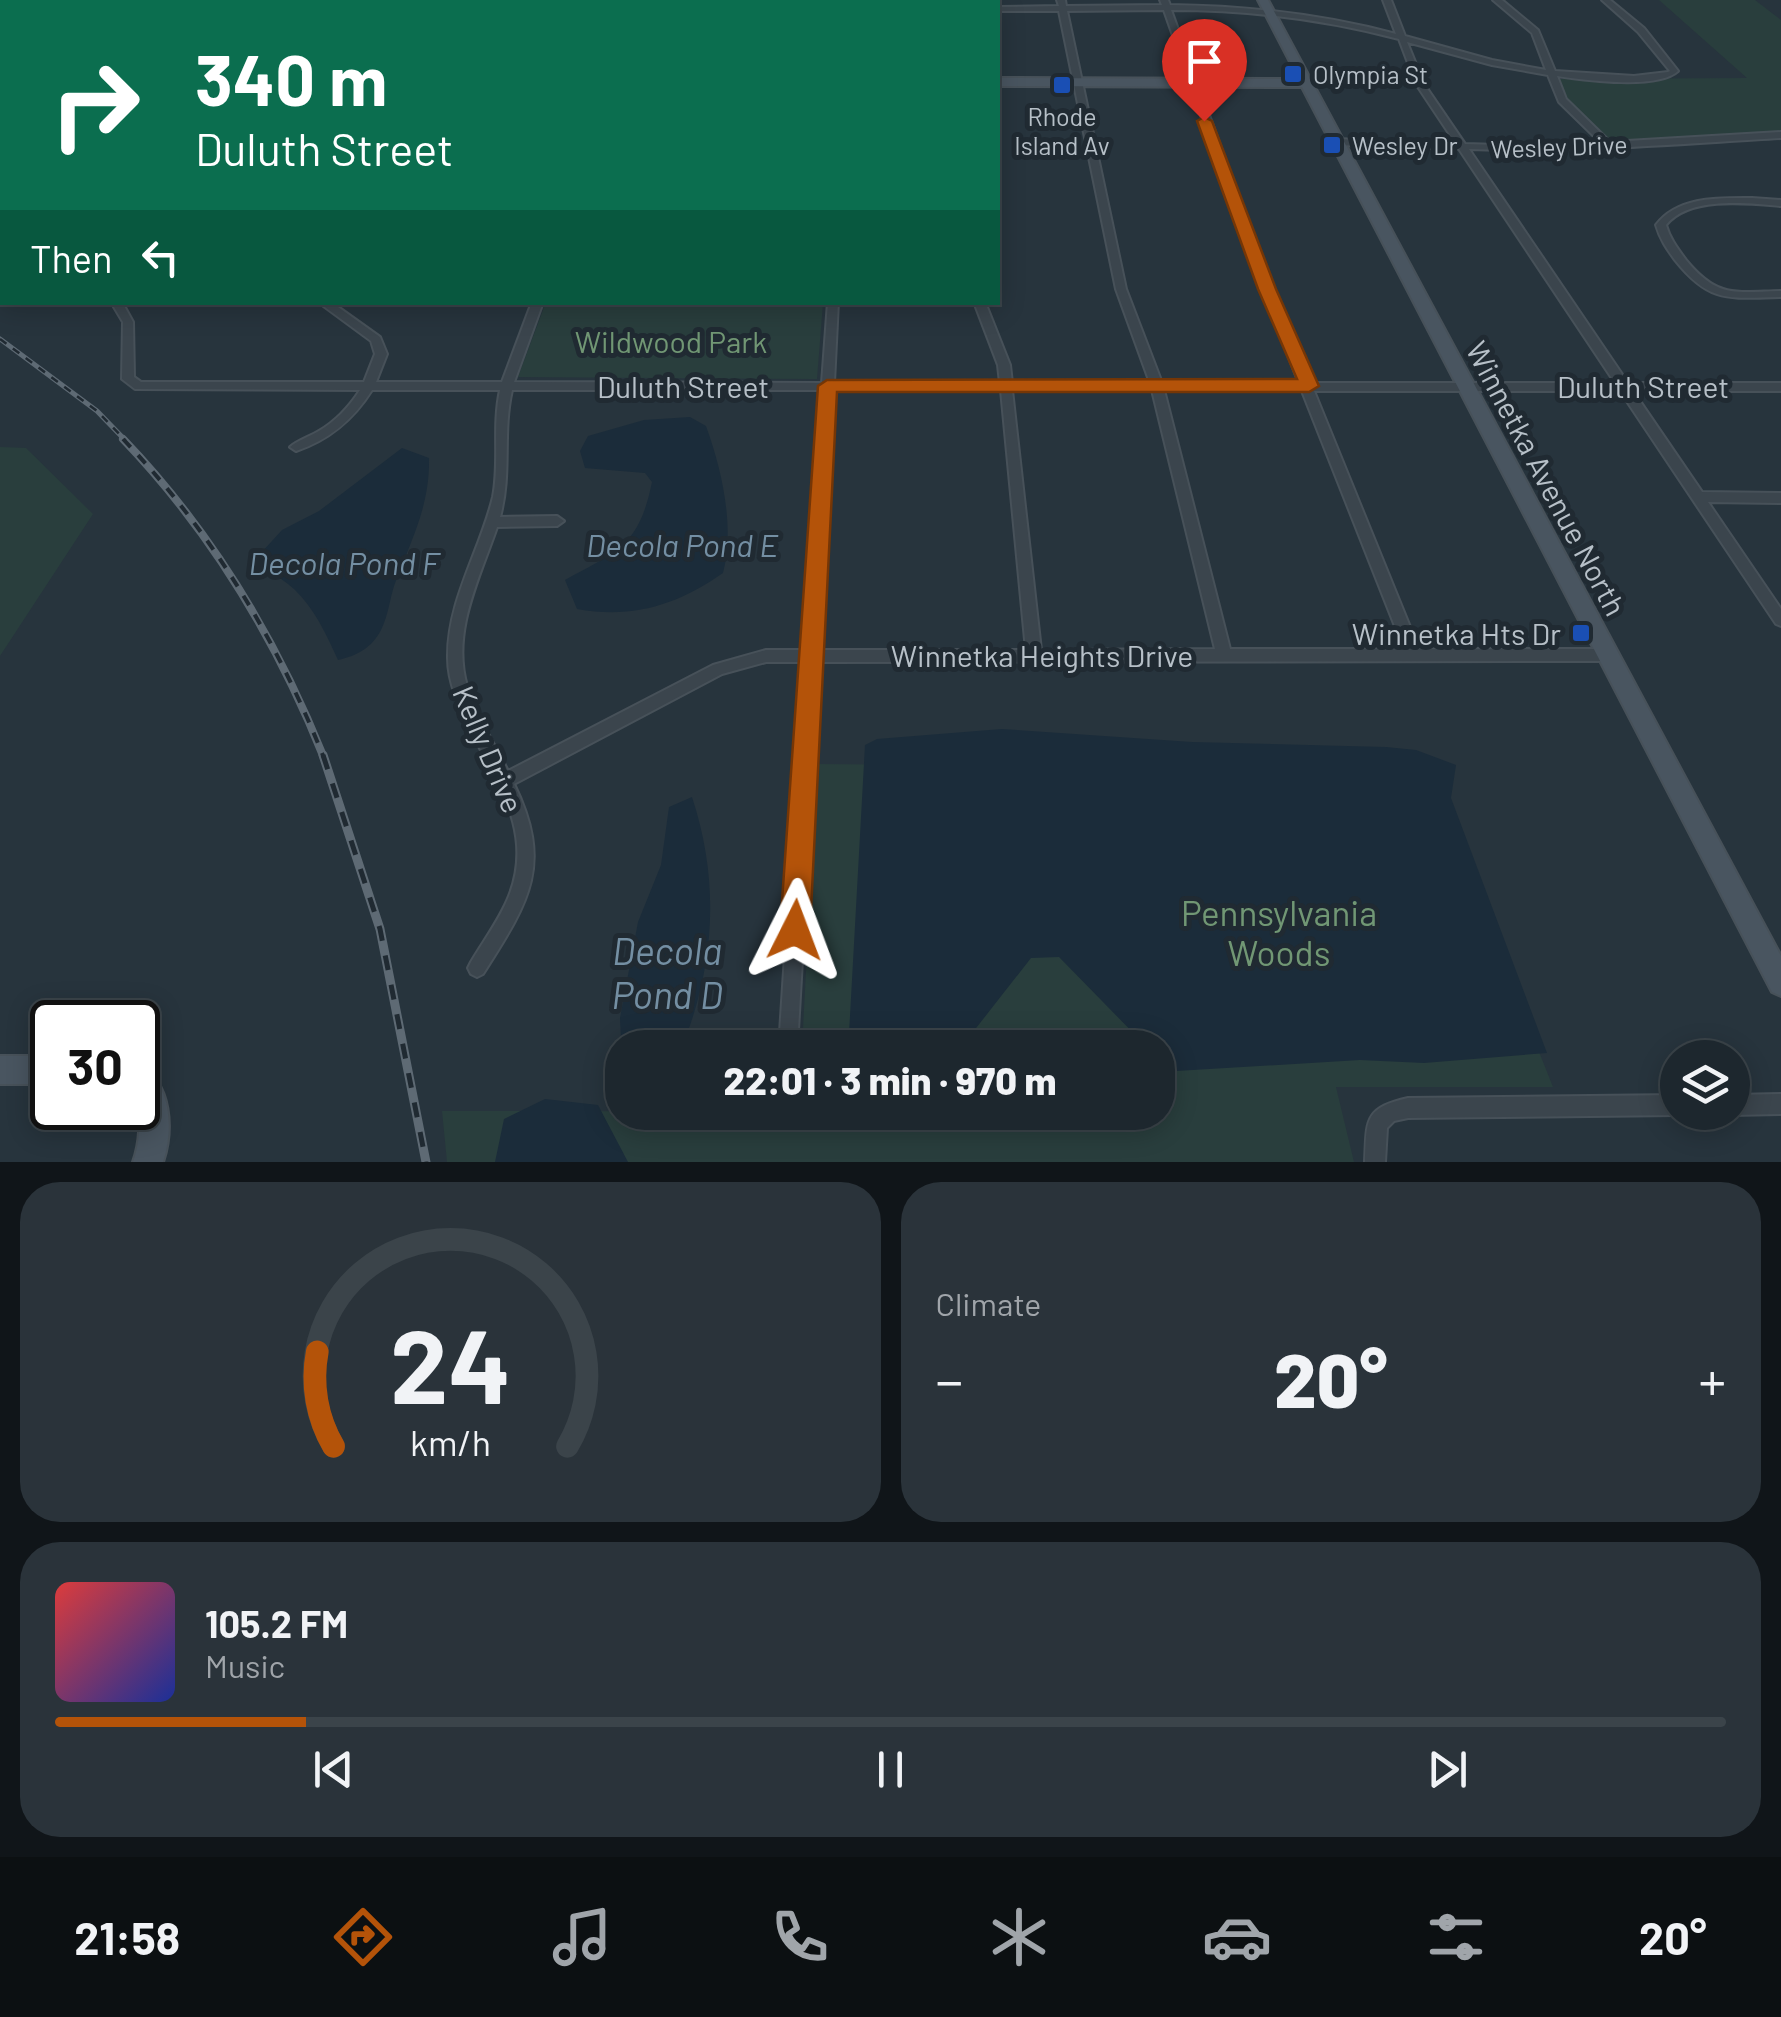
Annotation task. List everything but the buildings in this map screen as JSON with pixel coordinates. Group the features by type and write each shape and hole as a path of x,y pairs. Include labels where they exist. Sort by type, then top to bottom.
{"main road":[{"name":"Winnetka Avenue North","path":"1266,6 1781,983"},
{"path":"1000,82 1306,83"},
{"path":"0,1070 30,1070"},
{"path":"148,1162 155,1130"}],"street":[{"path":"1387,0 1414,74 1620,386 1781,620"},
{"path":"1497,0 1536,32 1562,100 1608,146"},
{"path":"1000,9 1063,5 1266,6 1349,24 1468,60 1550,76 1653,78 1674,70 1656,45 1606,0"},
{"path":"1063,5 1121,289 1157,386 1224,655"},
{"path":"1166,5 1267,289 1414,655"},
{"name":"Wesley Drive","path":"1336,142 1463,148 1608,146 1781,135"},
{"path":"1781,204 1701,204 1681,208 1664,218 1662,234 1700,286 1711,292 1781,294"},
{"name":"Duluth Street","path":"118,305 128,322 128,379 139,386 1781,387"},
{"path":"296,447 338,426 367,386 378,362 380,346 327,305"},
{"name":"Kelly Drive","path":"477,968 522,893 529,866 528,843 506,780 466,706 454,658 462,611 504,477 500,422 508,386 537,305"},
{"path":"789,1030 833,305"},
{"path":"980,305 1000,350 1034,656"},
{"path":"1697,497 1781,498"},
{"path":"493,522 557,521"},
{"name":"Winnetka Heights Drive","path":"506,780 718,668 766,656 1606,655"},
{"path":"1750,1105 1781,1104"},
{"path":"1375,1162 1377,1124 1388,1112 1408,1108 1660,1105"}],"green space":[{"path":"1659,0 1755,0 1781,20 1781,132 1615,142 1578,116 1564,96 1560,79 1747,78"},
{"name":"Wildwood Park","path":"545,305 823,305 817,379 518,377"},
{"path":"0,447 26,448 93,514 0,656"},
{"name":"Pennsylvania Woods","path":"817,764 1427,769 1553,1087 1336,1087 1354,1162 447,1162 442,1111 605,1111 605,1130 1175,1130 1175,1030 803,1030"}],"water":[{"name":"Decola Pond E","path":"690,417 706,426 722,480 728,537 723,573 689,594 654,607 617,612 577,609 565,580 624,544 640,520 652,482 645,473 585,468 580,451 588,436 644,420"},
{"name":"Decola Pond F","path":"402,448 429,458 427,490 419,520 381,630 363,650 338,660 308,605 271,570 261,553 282,530 319,511"},
{"name":"Pennsylvania Woods","path":"1002,729 1192,742 1386,747 1416,750 1456,765 1451,798 1547,1053 1424,1063 1360,1060 1176,1071 1175,1030 1130,1030 1059,957 1031,958 975,1030 849,1030 865,745 877,739"},
{"name":"Decola Pond D","path":"692,797 707,860 710,923 701,985 688,1030 621,1030 638,922 661,865 669,807"},
{"path":"545,1099 598,1105 605,1118 605,1130 611,1130 628,1162 495,1162 504,1119"}],"railway":[{"path":"0,339 97,411 126,441"},
{"path":"123,439 185,511 239,588 285,671 324,758"},
{"path":"324,758 380,929 426,1162"}],"place":[{"name":"Olympia St","path":"1293,74"},
{"name":"Rhode Island Av","path":"1062,85"},
{"name":"Wesley Dr","path":"1332,145"},
{"name":"Winnetka Hts Dr","path":"1581,633"}],"route":[{"path":"795,930 827,386 1309,386 1267,289 1204,121"}]}
